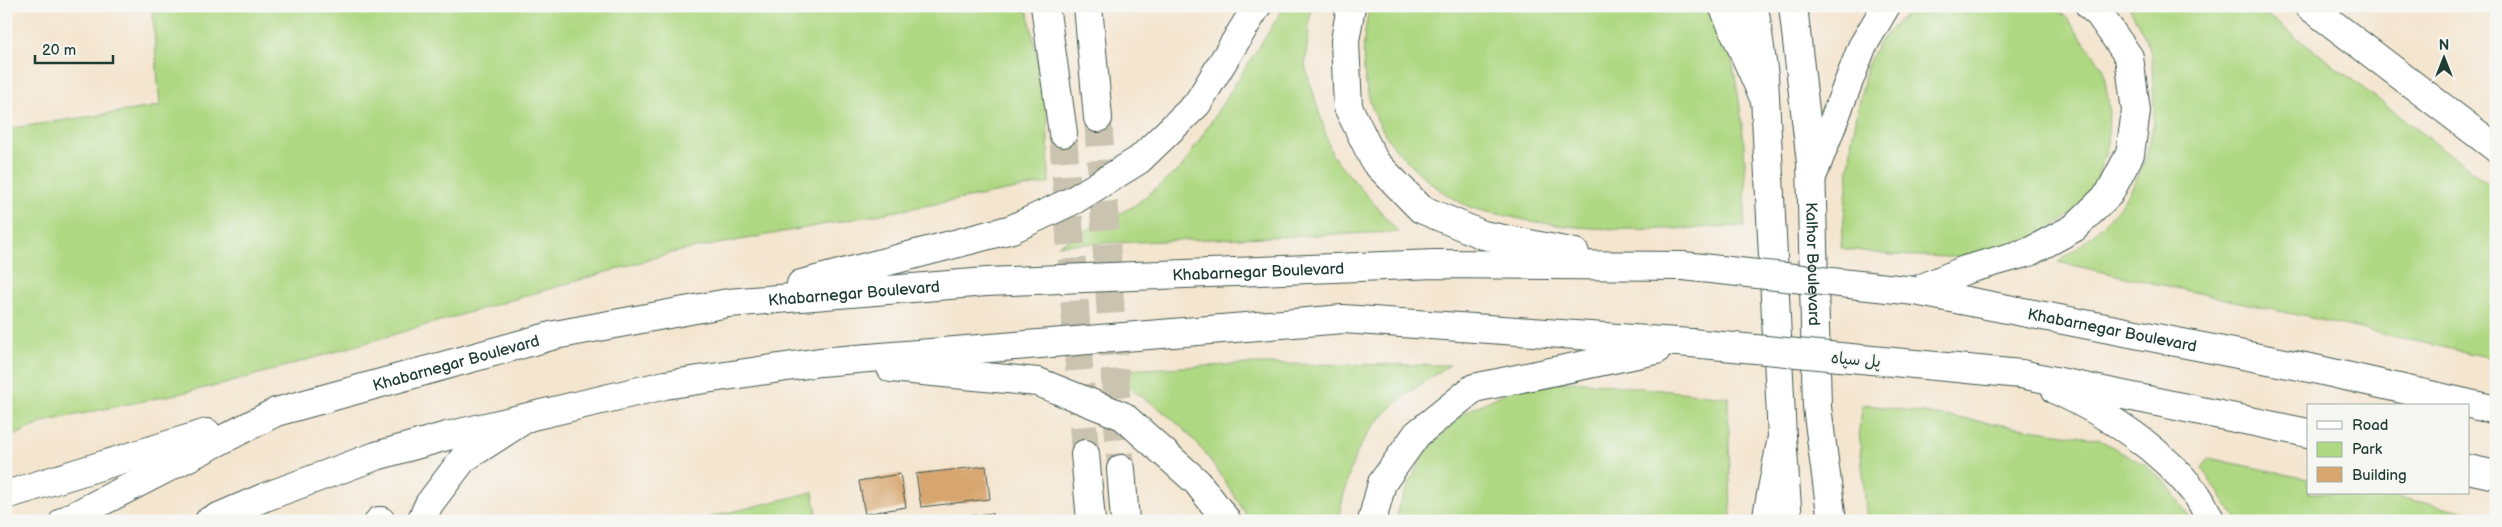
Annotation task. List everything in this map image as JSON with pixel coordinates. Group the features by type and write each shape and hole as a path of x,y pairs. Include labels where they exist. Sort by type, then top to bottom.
{"main road":[{"path":"1044,6 1063,133"},
{"path":"1088,6 1098,118"},
{"path":"728,303 1012,229 1074,200 1139,160 1198,104 1258,6"},
{"path":"1351,6 1345,41 1348,107 1375,162 1421,209 1483,235 1574,253 1915,291 1965,270 2029,252 2074,228 2109,194 2130,154 2136,111 2129,57 2099,14 2090,6"},
{"path":"1723,6 1764,98"},
{"path":"1754,6 1764,76 1788,521"},
{"name":"Kalhor Boulevard","path":"1793,6 1812,177 1817,408 1832,520"},
{"path":"1812,177 1862,47 1886,6"},
{"path":"2309,6 2496,148"},
{"name":"Khabarnegar Boulevard","path":"64,521 276,412 555,335 728,303 986,282 1426,265 1683,266"},
{"name":"Khabarnegar Boulevard","path":"1915,291 2310,368 2469,404"},
{"path":"209,521 265,497 376,456 447,436 665,385 820,362 1343,319 1691,343"},
{"path":"1372,521 1382,483 1417,434 1474,388 1691,343"},
{"name":"پل سپاه","path":"1691,343 2021,374"},
{"path":"820,362 1038,382 1122,416 1197,482 1227,521"},
{"path":"2021,374 2307,433"},
{"path":"2021,374 2079,400 2163,458 2197,495 2211,521"},
{"name":"Khabarnegar Boulevard","path":"2470,404 2496,410"},
{"path":"6,495 276,412"},
{"path":"421,521 429,504 464,459 528,417"},
{"path":"1766,521 1782,437"},
{"path":"1085,454 1091,521"},
{"path":"1121,469 1125,521"},
{"path":"2470,469 2496,475"}],"green space":[{"path":"152,6 1012,6 1028,12 1047,104 1049,183 675,252 225,384 47,421 6,439 6,129 160,106"},
{"path":"1285,6 1311,6 1305,66 1332,155 1398,232 1058,245 1134,206 1182,167"},
{"path":"1370,6 1717,6 1732,60 1741,115 1745,170 1744,226 1623,229 1562,226 1482,211 1449,196 1430,182 1404,158 1385,133 1376,117 1365,81 1364,63 1366,25"},
{"path":"1921,6 2052,6 2067,18 2103,68 2109,106 2108,144 2096,183 2078,209 2049,230 1994,254 1950,257 1890,255 1841,248 1852,139 1867,66 1877,45 1898,21"},
{"path":"2129,6 2255,6 2496,189 2496,359 2058,262 2101,227 2118,208 2132,187 2143,165 2150,140 2154,114 2151,55 2146,40"},
{"path":"1251,364 1450,365 1422,383 1395,404 1372,428 1362,442 1352,465 1338,521 1250,521 1233,493 1194,440 1170,417 1119,381 1120,370"},
{"path":"1574,381 1728,397 1731,521 1397,521 1398,508 1423,455 1463,413 1516,388"},
{"path":"1863,404 2098,439 2145,465 2167,484 2192,521 1867,521 1859,430"},
{"path":"2209,458 2307,479 2307,494 2383,494 2496,518 2496,521 2238,521 2202,469"},
{"path":"813,492 817,513 776,521 695,521"}],"building":[{"path":"986,466 990,499 921,507 916,474"},
{"path":"900,474 906,507 865,514 859,481"},
{"path":"992,513 993,521 954,521 954,518"}],"tunnel":[{"path":"1098,118 1121,469"},
{"path":"1063,133 1085,454"}]}
